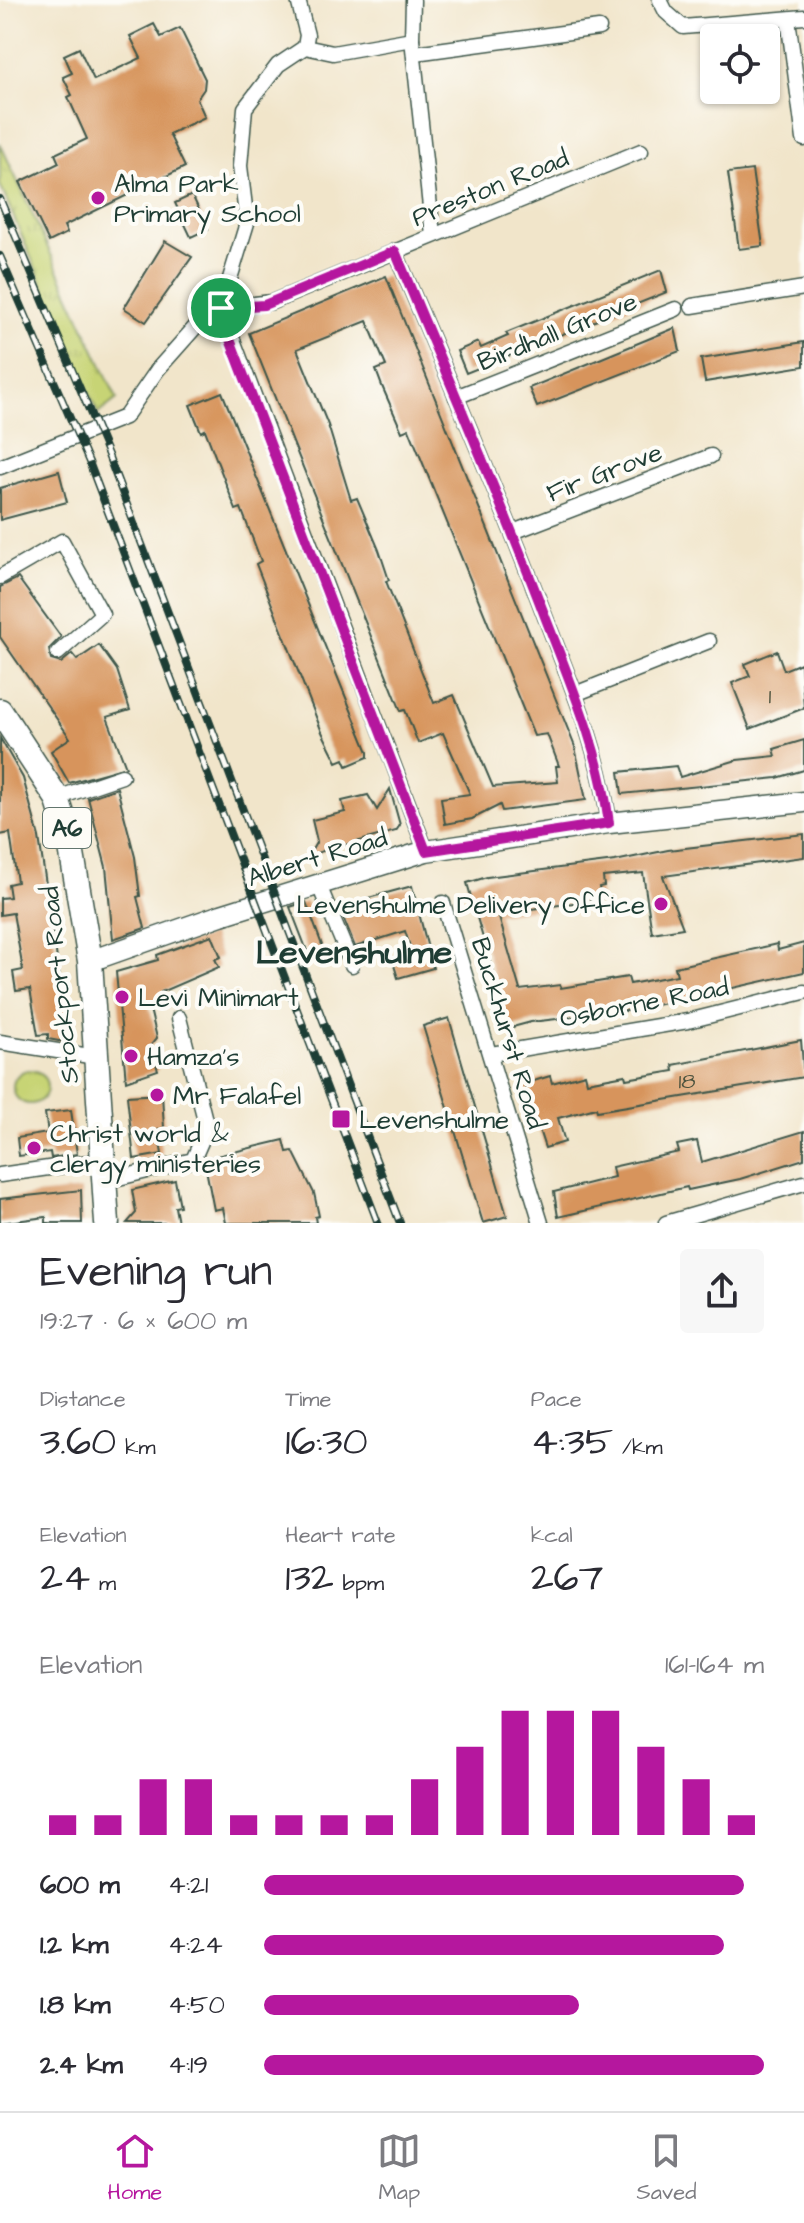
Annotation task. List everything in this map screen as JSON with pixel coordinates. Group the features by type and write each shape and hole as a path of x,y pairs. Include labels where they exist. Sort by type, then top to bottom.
{"highway":[{"name":"Stockport Road","path":"2,718 57,798 69,836 90,961 107,1223"}],"main road":[{"name":"Albert Road","path":"90,961 318,883 426,851 609,823 804,802"}],"street":[{"path":"298,0 307,35 305,47"},
{"path":"413,0 413,46 433,235"},
{"path":"660,0 666,12 683,27 804,17"},
{"path":"788,19 804,139"},
{"path":"426,851 221,312 247,223 240,166 245,108 278,65 305,47 333,53 599,28"},
{"name":"Preston Road","path":"221,312 264,305 641,151"},
{"path":"395,251 513,532 575,694 603,778 609,823"},
{"path":"692,306 804,288"},
{"name":"Birdhall Grove","path":"456,397 676,309"},
{"path":"0,467 125,417 158,369 198,324 221,312"},
{"name":"Fir Grove","path":"513,532 711,456"},
{"path":"0,577 62,541 102,614 58,653"},
{"path":"575,694 709,641"},
{"path":"57,798 122,776"},
{"path":"318,883 352,965"},
{"name":"Buckhurst Road","path":"443,903 541,1223"},
{"name":"Osborne Road","path":"491,1054 676,1023 804,992"},
{"path":"0,1175 105,1170 193,1160 207,1128 179,1018"},
{"path":"0,1042 96,1057"},
{"path":"666,1223 804,1183"}],"green space":[{"path":"0,143 117,399 98,414 0,185"},
{"path":"30,1070 42,1075 47,1087 42,1099 30,1104 18,1099 13,1087 18,1075"}],"building":[{"path":"154,24 161,37 180,28 205,79 204,89 197,99 205,117 169,134 185,167 64,226 67,233 49,242 20,182 59,163 55,154 87,139 68,97 72,95 63,77 72,73 64,55 79,48 94,80 141,58 130,36"},
{"path":"752,170 763,246 739,249 728,173"},
{"path":"192,195 208,229 191,237 175,203"},
{"path":"165,241 192,257 146,322 124,308"},
{"path":"661,270 667,292 466,373 457,351 478,342 481,348 508,336 506,333"},
{"path":"386,276 575,747 586,800 502,811 500,805 472,819 445,824 441,798 470,794 443,733 418,743 405,710 401,711 249,333","holes":["367,321 386,366 376,370 382,386 402,432 409,429 534,736 547,734 559,766 556,766 558,782 493,787 454,695 434,703 386,581 389,580 379,550 357,498 351,500 328,425 297,349"]},
{"path":"675,328 680,351 537,407 529,388"},
{"path":"804,342 804,366 705,382 701,359"},
{"path":"222,392 368,752 368,757 347,766 344,759 337,762 322,732 256,564 261,561 241,508 236,510 205,430 201,432 190,405"},
{"path":"59,471 67,502 0,520 0,488"},
{"path":"18,578 61,637 49,649 51,660 61,663 72,654 77,660 99,645 117,670 130,710 107,717 126,767 69,783 51,751 70,738 0,637 0,587"},
{"path":"777,651 784,670 801,663 804,708 750,729 732,683 750,676 745,664"},
{"path":"0,738 23,778 39,837 69,1040 48,1039 48,1034 38,1035 30,989 16,991 13,972 23,970 13,913 0,915 0,898 10,897 8,884 17,882 10,833 0,835"},
{"path":"804,740 804,770 777,778 622,794 619,772 676,766 680,777 737,760 776,756 774,749"},
{"path":"117,788 135,857 140,896 137,897 145,928 113,939 106,867 88,798"},
{"path":"390,789 400,825 396,831 309,855 317,841 312,820 345,812 342,801 368,795 377,810"},
{"path":"804,834 804,857 663,876 683,928 652,933 643,873 603,877 604,886 599,887 601,899 498,914 520,990 560,985 561,988 628,977 630,984 677,975 675,967 777,944 778,950 804,943 804,972 634,1010 531,1022 509,1028 467,883 487,877 615,861 668,850"},
{"path":"412,886 433,968 398,978 393,962 413,956 405,931 355,947 340,910 354,902"},
{"path":"306,902 326,956 311,961 290,907"},
{"path":"212,935 221,957 215,959 219,967 161,992 165,1001 149,1005 157,1038 150,1046 158,1070 126,1081 116,972 158,960 157,955"},
{"path":"449,1018 507,1216 483,1223 423,1026"},
{"path":"801,1040 804,1077 597,1111 596,1108 558,1118 565,1142 545,1148 524,1084 550,1076 552,1083 585,1074 587,1082 625,1075 626,1079 674,1071 673,1065"},
{"path":"162,1094 164,1128 158,1130 162,1154 134,1159 127,1096"},
{"path":"71,1110 77,1154 51,1158 50,1152 19,1156 17,1138 48,1133 45,1113"},
{"path":"804,1131 804,1159 740,1179 688,1190 687,1187 558,1217 554,1192 614,1177 612,1167 679,1152 677,1145 697,1141 702,1162"},
{"path":"284,1140 287,1152 293,1151 314,1193 319,1216 315,1217 316,1223 226,1223 223,1208 214,1210 204,1159"},
{"path":"175,1180 180,1206 175,1207 178,1223 127,1223 136,1213 132,1190"},
{"path":"81,1190 82,1223 46,1223 46,1217 0,1223 0,1199"}],"railway":[{"path":"0,199 108,455 400,1223"},
{"path":"0,256 89,462 378,1223"}],"place":[{"name":"Alma Park Primary School","path":"98,198"},
{"name":"Levenshulme Delivery Office","path":"661,904"},
{"name":"Levi Minimart","path":"122,997"},
{"name":"Hamza's","path":"131,1056"},
{"name":"Mr Falafel","path":"157,1095"},
{"name":"Levenshulme","path":"341,1119"},
{"name":"Christ world & clergy ministeries","path":"34,1148"}],"district":[{"name":"Levenshulme","path":"354,951"}],"route":[{"path":"395,251 513,532 575,694 603,778 609,823 426,851 221,316 221,308 264,305 395,251"}]}
